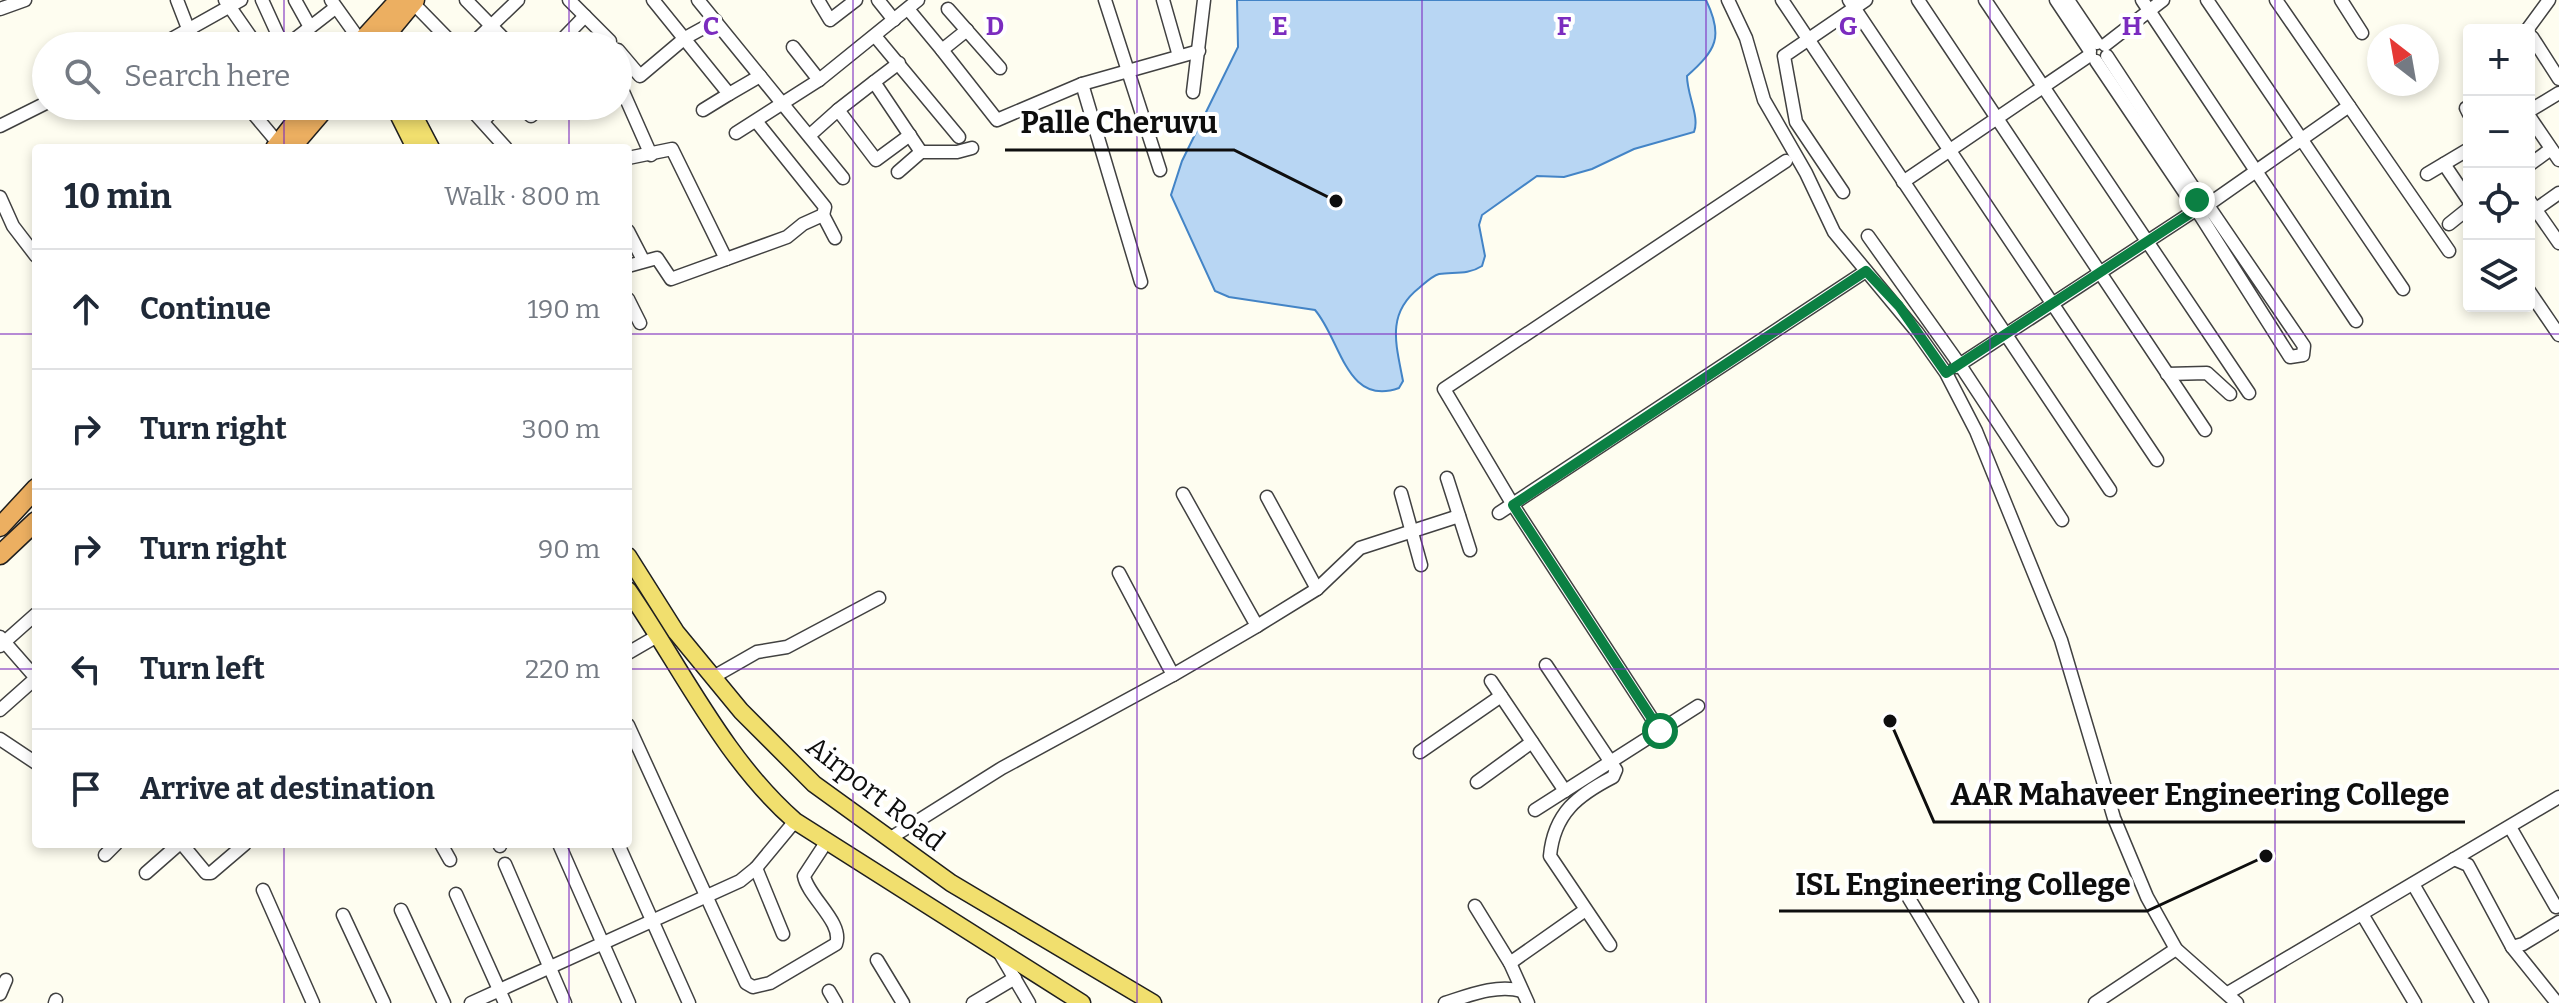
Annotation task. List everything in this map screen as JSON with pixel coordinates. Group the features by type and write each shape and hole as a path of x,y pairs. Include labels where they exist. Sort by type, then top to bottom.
{"highway":[{"path":"384,32 404,1"},
{"path":"377,32 404,1"},
{"path":"282,144 299,120"},
{"path":"283,144 311,120"},
{"path":"2,523 32,492"},
{"path":"0,555 32,525"}],"main road":[{"path":"401,120 413,144"},
{"path":"416,120 429,144"},
{"name":"Airport Road","path":"632,562 676,632 741,711 814,784 951,883 1153,1003"},
{"path":"632,596 741,762 769,798 795,821 1082,1003"}],"street":[{"path":"0,9 25,0"},
{"path":"177,0 189,31 226,4 241,0"},
{"path":"262,0 277,32"},
{"path":"295,0 310,27"},
{"path":"466,0 498,32"},
{"path":"485,32 518,0"},
{"path":"569,0 599,32"},
{"path":"653,0 729,94"},
{"path":"698,0 843,178"},
{"path":"818,0 830,20 856,0"},
{"path":"878,0 894,20"},
{"path":"1105,0 1160,170"},
{"path":"1163,0 1179,56"},
{"path":"1193,92 1204,0"},
{"path":"1728,0 1746,38 1771,113 1806,173 1834,232 1899,306 1946,373 1976,431 2061,640 2114,818 2147,897 2176,949 2232,998 2362,914 2558,799"},
{"path":"1782,0 2110,490"},
{"path":"1843,192 1796,122 1784,56 1852,4 1866,0"},
{"path":"1918,0 2205,430"},
{"path":"1985,0 2249,393"},
{"path":"2056,0 2098,52"},
{"path":"2068,0 2098,52 2201,207 2290,357 2303,355 2304,346 2201,207"},
{"path":"1903,182 2098,52 2145,5 2163,0"},
{"path":"2207,0 2403,289"},
{"path":"2276,0 2449,251"},
{"path":"2341,0 2362,33"},
{"path":"2534,24 2549,0"},
{"path":"404,1 439,32"},
{"path":"226,4 247,32"},
{"path":"303,32 333,4 355,32"},
{"path":"736,133 819,80 913,4 942,50 997,120 1082,84 1199,51"},
{"path":"1852,4 2157,460"},
{"path":"2145,5 2356,321"},
{"path":"948,9 1000,68"},
{"path":"570,32 585,16"},
{"path":"632,80 685,38 716,21"},
{"path":"389,29 392,32"},
{"path":"942,50 967,30"},
{"path":"875,36 959,137"},
{"path":"2535,42 2559,79"},
{"path":"793,47 819,80"},
{"path":"810,135 899,63"},
{"path":"632,67 640,76"},
{"path":"703,110 760,76"},
{"path":"874,82 921,152"},
{"path":"1082,84 1141,282"},
{"path":"2535,110 2559,93"},
{"path":"1946,373 2256,171 2349,106"},
{"path":"0,126 32,110"},
{"path":"838,110 876,160 910,135"},
{"path":"632,114 651,155"},
{"path":"259,120 279,144"},
{"path":"483,121 503,144"},
{"path":"756,121 825,207 823,215 835,238"},
{"path":"2535,123 2555,154 2535,162"},
{"path":"898,172 921,152 957,152 972,148"},
{"path":"632,157 672,149 726,259"},
{"path":"2427,174 2463,153"},
{"path":"1660,731 1513,505 1444,389 1786,161"},
{"path":"2444,164 2463,192"},
{"path":"2535,206 2559,193"},
{"path":"0,197 13,226 32,251"},
{"path":"2449,224 2463,213"},
{"path":"2535,213 2559,243"},
{"path":"632,264 657,258 671,279 787,237 803,224 823,215"},
{"path":"1868,236 1960,365 2062,520"},
{"path":"632,239 643,260"},
{"path":"1499,513 1866,271"},
{"path":"2535,298 2555,320 2559,335"},
{"path":"632,307 640,323"},
{"path":"2167,374 2207,373 2230,394"},
{"path":"1447,478 1470,550"},
{"path":"1401,493 1421,565"},
{"path":"1183,494 1257,626"},
{"path":"1267,497 1317,589"},
{"path":"889,839 1002,768 1173,675 1317,589 1360,548 1459,516"},
{"path":"1119,573 1173,675"},
{"path":"715,676 757,652 773,652 787,647 879,598"},
{"path":"32,617 1,642 32,674"},
{"path":"632,651 659,635"},
{"path":"1546,665 1611,762 1615,775 1578,796 1565,814 1551,845 1553,864 1610,945"},
{"path":"1491,681 1565,791"},
{"path":"0,710 32,682"},
{"path":"1420,752 1501,696"},
{"path":"1535,810 1698,706"},
{"path":"632,734 746,983 762,988 836,944 836,930 809,891 804,876 827,841"},
{"path":"0,739 32,758"},
{"path":"1477,782 1532,742"},
{"path":"471,1003 740,881 756,868 795,821"},
{"path":"2510,827 2556,907"},
{"path":"105,855 112,848"},
{"path":"146,873 175,848"},
{"path":"184,848 206,873 211,873 240,848"},
{"path":"443,848 450,860"},
{"path":"561,848 629,1003"},
{"path":"620,848 689,1003"},
{"path":"2454,859 2468,865 2512,947 2557,1003"},
{"path":"505,864 565,1003"},
{"path":"756,868 783,934"},
{"path":"2413,884 2482,1003"},
{"path":"1901,885 1972,1003"},
{"path":"263,890 313,1003"},
{"path":"456,894 505,1003"},
{"path":"1475,906 1510,963 1525,997"},
{"path":"401,910 444,1003"},
{"path":"1510,963 1584,911"},
{"path":"2362,914 2415,1003"},
{"path":"343,915 384,1003"},
{"path":"2512,947 2558,925"},
{"path":"2095,1003 2176,949"},
{"path":"999,952 1029,1003"},
{"path":"877,960 903,1003"},
{"path":"973,1003 1015,978"},
{"path":"0,994 6,980"},
{"path":"1445,1003 1478,992 1513,988 1525,997"},
{"path":"2114,991 2121,1003"}],"water":[{"path":"1237,0 1706,0 1716,33 1711,50 1687,76 1695,120 1694,132 1634,149 1592,169 1564,177 1537,176 1482,215 1479,225 1485,256 1482,266 1466,272 1436,275 1409,298 1402,308 1396,330 1403,381 1399,388 1381,391 1367,388 1356,380 1315,310 1229,297 1215,291 1171,195 1182,161 1238,47"}],"place":[{"name":"Palle Cheruvu","path":"1336,201"},
{"name":"AAR Mahaveer Engineering College","path":"1890,721"},
{"name":"ISL Engineering College","path":"2266,856"}],"route":[{"path":"1660,731 1513,505 1866,271 1899,306 1946,373 2194,211 2193,205 2197,200"}]}
